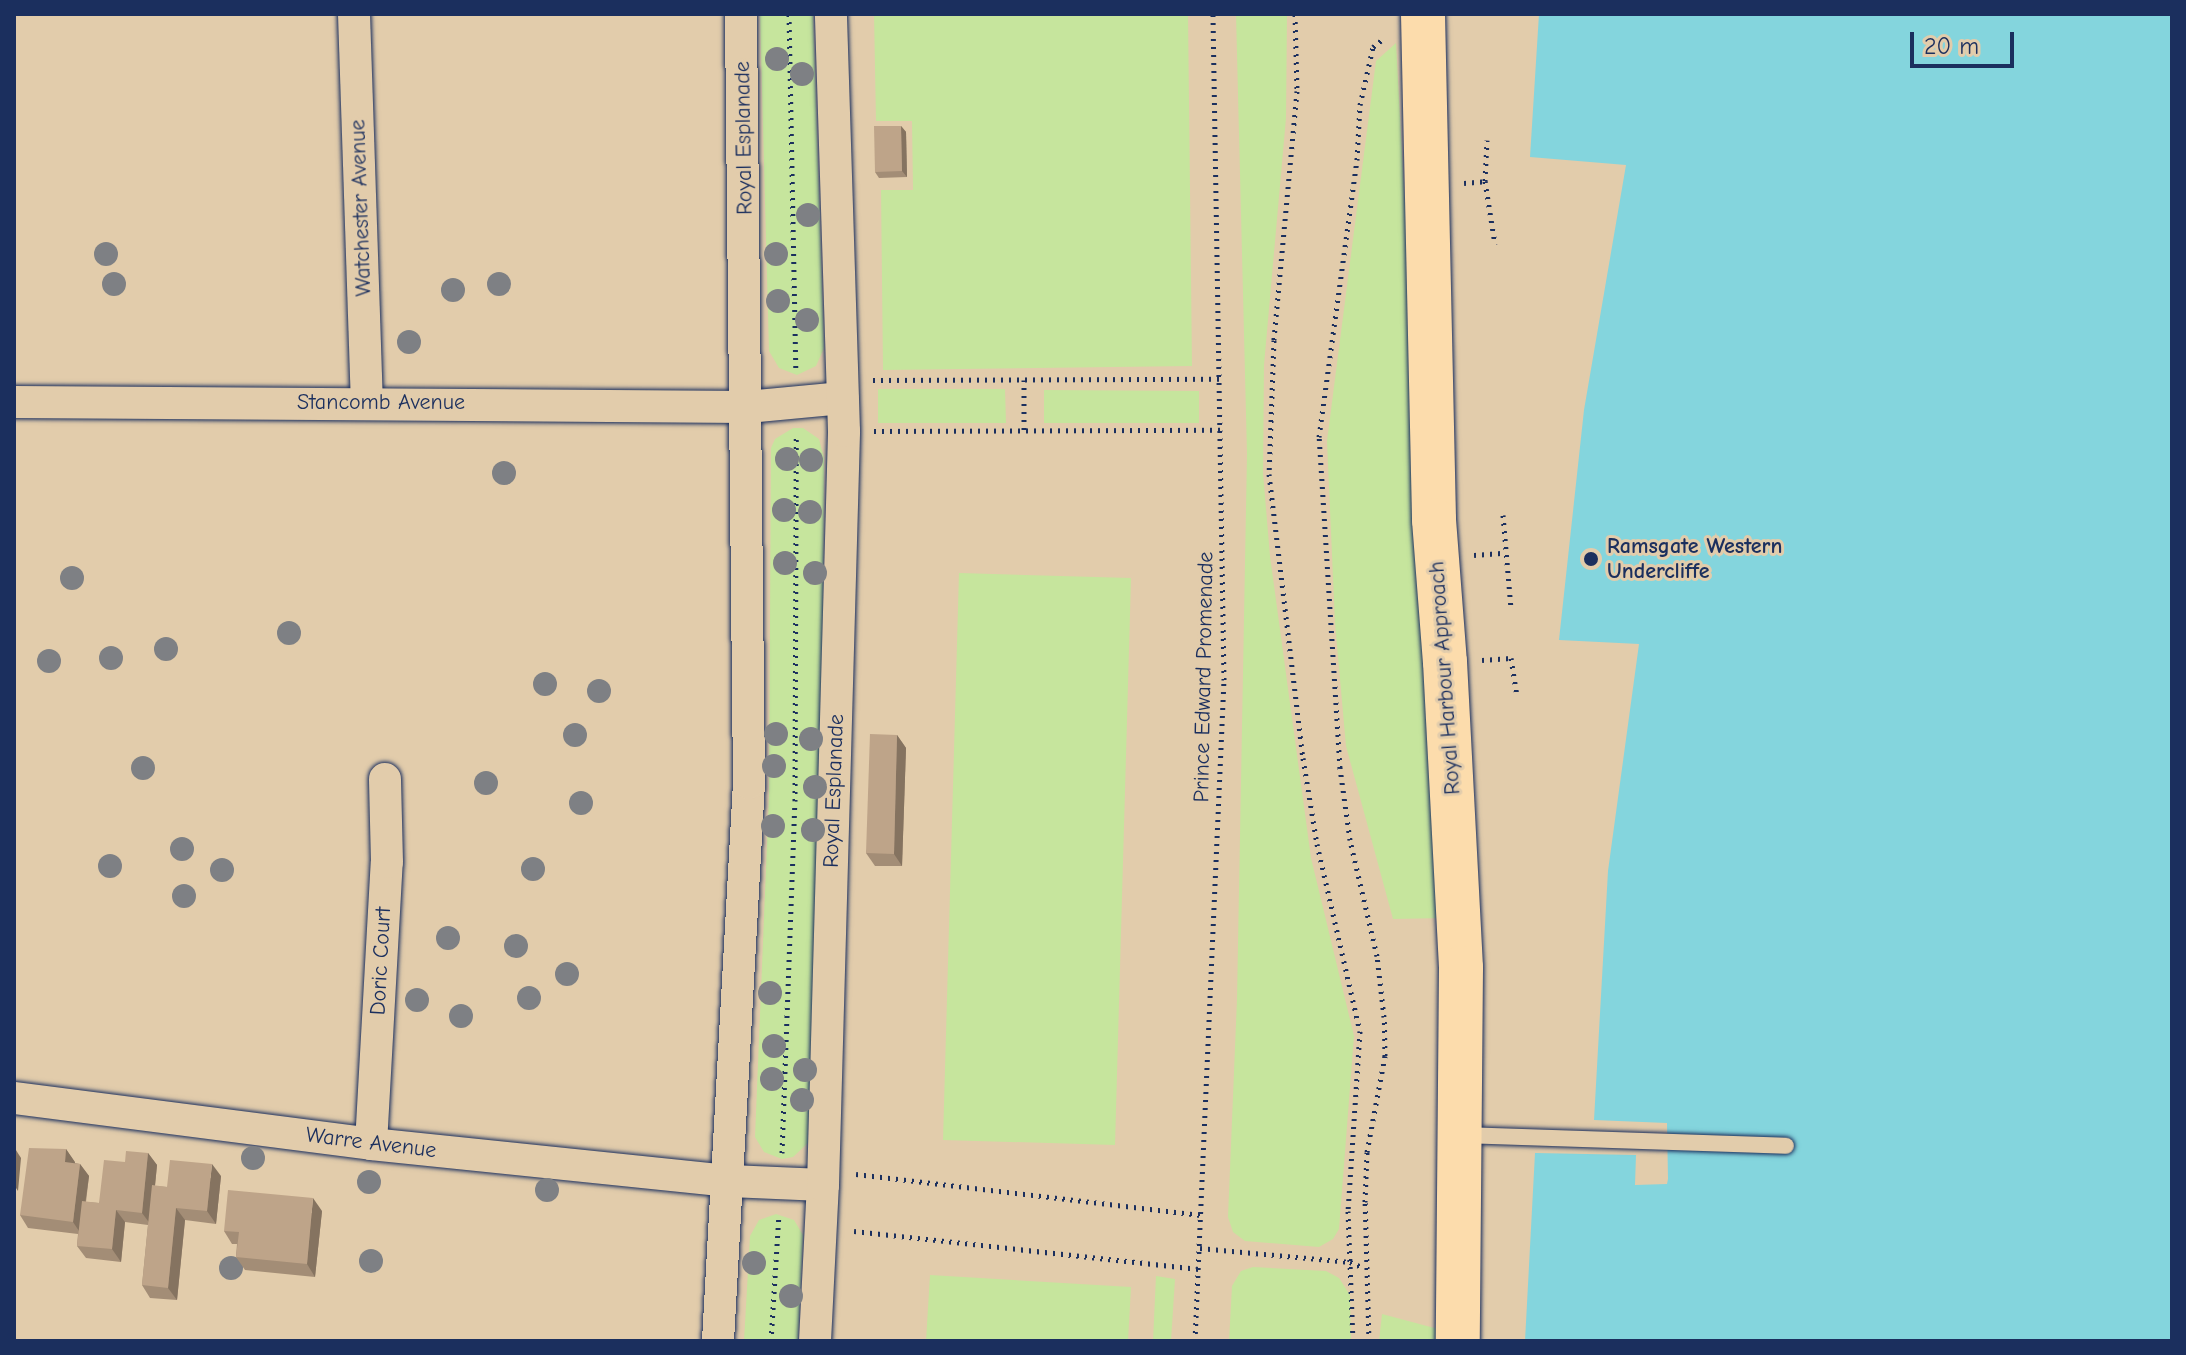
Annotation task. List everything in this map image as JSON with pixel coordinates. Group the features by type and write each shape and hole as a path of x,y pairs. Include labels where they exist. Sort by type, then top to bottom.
{"highway":[{"name":"Royal Harbour Approach","path":"1407,24 1461,968 1458,1341"}],"street":[{"name":"Watchester Avenue","path":"354,14 367,403"},
{"name":"Royal Esplanade","path":"718,1341 730,1181 749,783 741,14"},
{"name":"Royal Esplanade","path":"815,1341 823,1177 844,431 831,14"},
{"path":"747,407 796,402 843,389"},
{"name":"Stancomb Avenue","path":"14,402 747,407"},
{"name":"Doric Court","path":"371,1144 387,862 385,779"},
{"name":"Warre Avenue","path":"14,1098 371,1144 730,1181"},
{"path":"730,1181 780,1184 823,1177"}],"lane":[{"path":"1461,1135 1786,1146"}],"path":[{"path":"771,1341 795,801 796,402 789,14"},
{"name":"Prince Edward Promenade","path":"1195,1341 1224,680 1213,14"},
{"path":"1295,14 1297,91 1271,380 1269,474 1303,758 1317,844 1360,1031 1348,1211 1353,1341"},
{"path":"1369,1341 1364,1268 1367,1152 1385,1056 1384,1017 1377,956 1350,840 1340,768 1319,437 1353,188 1360,105 1373,47 1407,24"},
{"path":"1485,181 1487,140"},
{"path":"843,389 1024,380 1221,379"},
{"path":"1024,380 1024,431"},
{"path":"844,431 1221,430"},
{"path":"1503,515 1511,608"},
{"path":"1511,658 1517,695"},
{"path":"823,1177 1201,1215"},
{"path":"821,1227 1199,1269"},
{"path":"1200,1248 1350,1262 1364,1268"}],"green space":[{"path":"760,14 813,14 824,348 816,366 797,375 779,368 769,351"},
{"path":"874,14 1188,14 1192,366 883,370 881,190 913,190 912,121 876,121"},
{"path":"1236,14 1287,14 1286,118 1264,365 1263,473 1270,556 1311,858 1354,1036 1339,1229 1333,1239 1319,1247 1245,1241 1233,1232 1228,1217 1237,999 1247,454"},
{"path":"1396,43 1444,918 1393,919 1346,746 1335,623 1327,441 1376,61"},
{"path":"878,389 1005,389 1006,423 878,423"},
{"path":"1044,390 1199,391 1199,423 1044,423"},
{"path":"793,428 803,428 819,439 824,458 822,802 808,1143 793,1157 782,1159 764,1152 755,1137 769,795 771,448 775,439"},
{"path":"959,573 1131,578 1115,1145 943,1140"},
{"path":"776,1214 794,1220 803,1235 798,1341 744,1341 750,1236 759,1220"},
{"path":"1253,1267 1326,1271 1339,1278 1350,1295 1351,1341 1229,1341 1232,1286 1241,1271"},
{"path":"930,1275 1131,1287 1128,1341 926,1341"},
{"path":"1156,1276 1175,1279 1171,1341 1153,1341"},
{"path":"1382,1314 1483,1341 1379,1341"}],"water":[{"path":"1539,14 2172,14 2172,1341 1525,1341 1535,1153 1636,1155 1635,1185 1667,1184 1668,1179 1667,1123 1594,1120 1608,871 1639,644 1559,640 1584,410 1626,165 1530,157"}],"building":[{"path":"874,126 901,126 902,171 875,172"},
{"path":"870,734 897,735 894,854 866,853"},
{"path":"29,1148 66,1149 65,1162 80,1164 73,1222 20,1215"},
{"path":"126,1151 148,1153 142,1213 116,1210 112,1249 77,1246 82,1201 99,1203 104,1160 125,1162"},
{"path":"170,1160 212,1164 207,1211 176,1208 168,1288 142,1285 152,1185 167,1187"},
{"path":"228,1190 313,1198 307,1264 236,1257 239,1232 224,1231"}],"place":[{"name":"Ramsgate Western Undercliffe","path":"1591,559"}]}
